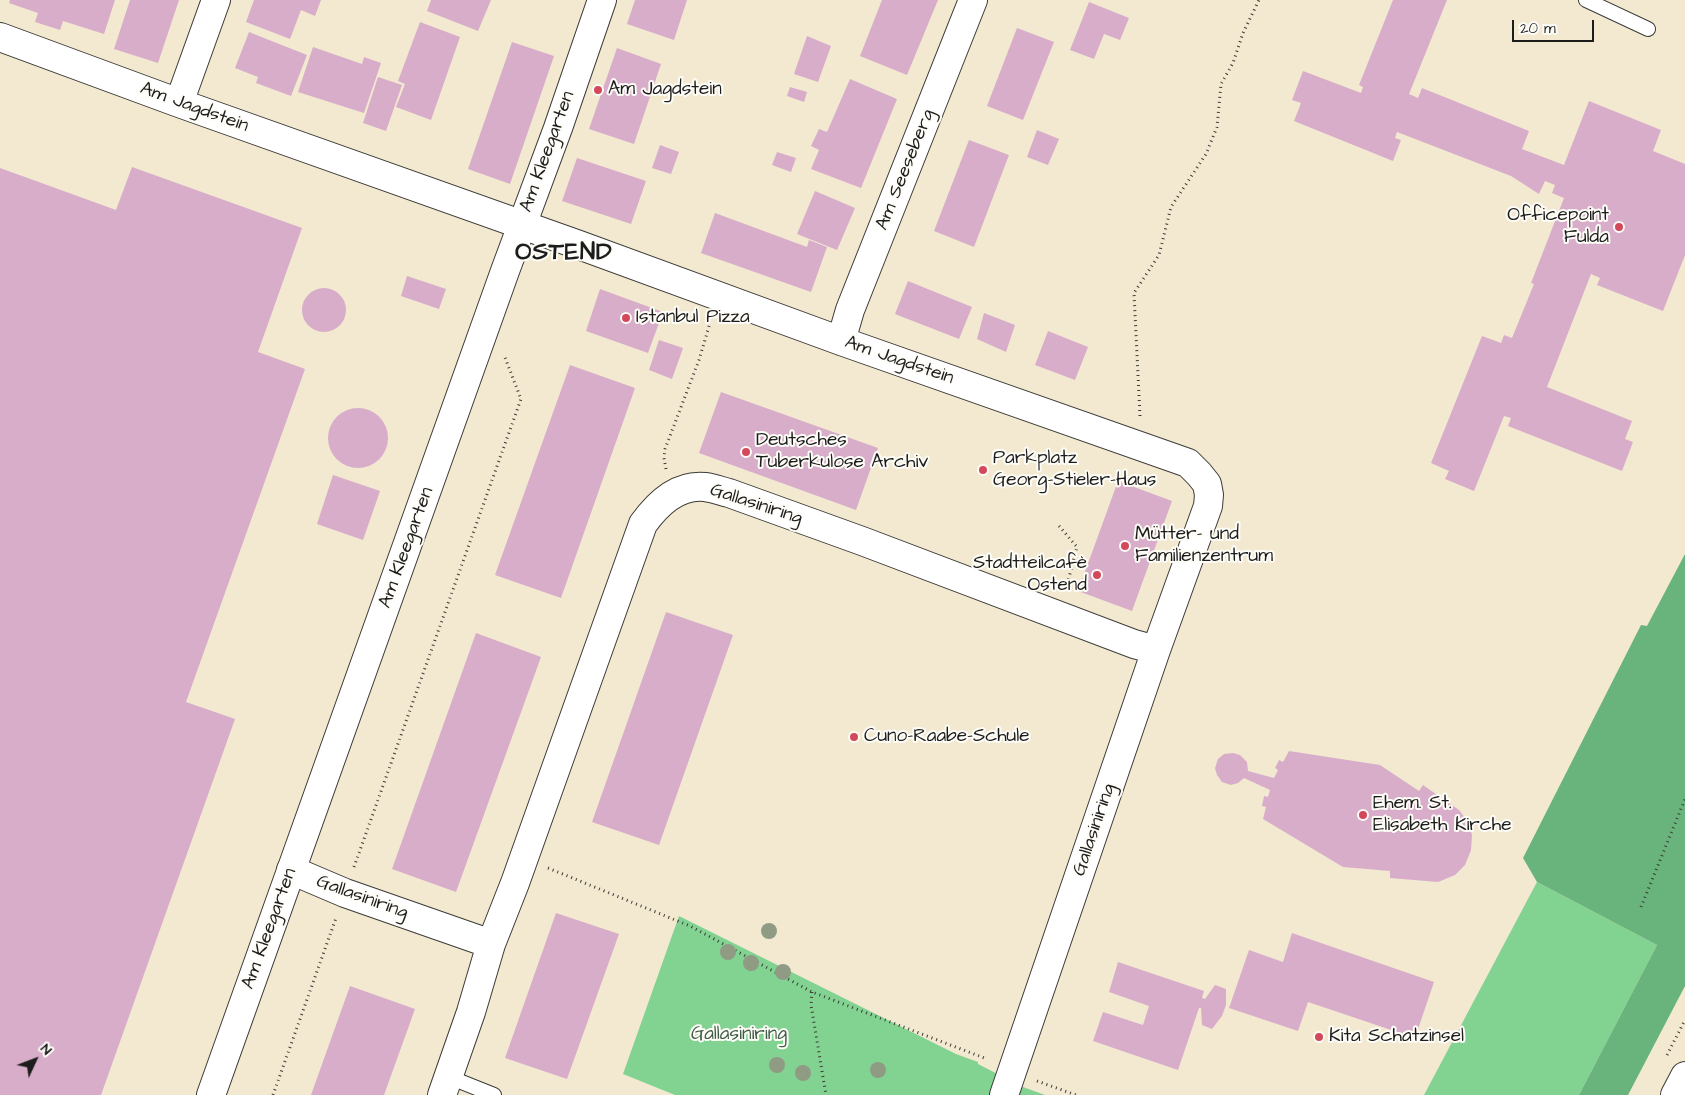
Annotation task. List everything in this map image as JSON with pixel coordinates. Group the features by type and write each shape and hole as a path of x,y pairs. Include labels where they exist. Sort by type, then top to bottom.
{"main road":[{"path":"179,103 216,0"},
{"name":"Am Kleegarten","path":"211,1095 558,128 602,0"},
{"name":"Am Seeseberg","path":"841,341 854,300 973,0"},
{"name":"Am Jagdstein","path":"0,37 841,341 1188,463 1207,484 1208,506"},
{"name":"Gallasiniring","path":"445,1086 472,1012 491,944 515,883 643,524 651,513 674,493 695,487 707,487 729,494 862,541 1134,644 1156,650"},
{"name":"Gallasiniring","path":"1004,1095 1156,650 1208,506"},
{"name":"Gallasiniring","path":"291,870 345,893 491,944"},
{"path":"1675,1095 1685,1076"}],"lane":[{"path":"1586,0 1648,29"},
{"name":"Gallasiniring","path":"445,1086 494,1095"}],"path":[{"path":"1139,423 1140,406 1134,293 1159,255 1171,207 1206,154 1217,127 1221,84 1233,63 1243,33 1259,0"},
{"path":"667,472 664,458 665,449 699,360 710,323"},
{"path":"352,873 521,399"},
{"path":"1059,526 1077,547 1064,594"},
{"path":"1640,907 1685,799"},
{"path":"548,868 690,926 812,992 984,1058"},
{"path":"273,1095 339,910"},
{"path":"812,992 811,1005 826,1095"},
{"path":"1034,1080 1076,1095"}],"green space":[{"path":"1685,554 1685,986 1628,1095 1579,1095 1657,945 1537,882 1523,858 1641,625 1647,626"},
{"path":"1537,882 1657,945 1579,1095 1424,1095"},
{"name":"Gallasiniring","path":"679,916 956,1054 978,1062 978,1064 1023,1087 1045,1095 675,1095 623,1074"}],"building":[{"path":"10,0 115,0 104,34 63,21 60,30 35,22 38,13 9,3"},
{"path":"130,0 179,0 158,63 114,49"},
{"path":"254,0 321,0 315,16 301,10 290,39 246,22"},
{"path":"431,0 491,0 478,31 427,11"},
{"path":"635,0 687,0 674,40 627,24"},
{"path":"882,0 938,0 907,75 860,56"},
{"name":"Officepoint Fulda","path":"1393,0 1447,0 1409,94 1418,98 1422,88 1529,131 1522,149 1564,165 1589,101 1661,130 1653,151 1685,164 1685,255 1663,311 1597,285 1600,278 1591,274 1547,387 1632,421 1625,439 1633,442 1622,471 1508,426 1511,418 1504,416 1474,491 1445,479 1449,471 1431,463 1482,336 1501,343 1504,335 1512,338 1534,284 1531,283 1564,198 1552,193 1555,185 1545,181 1539,194 1511,176 1397,132 1395,138 1401,140 1393,161 1294,121 1301,103 1292,100 1303,71 1361,93 1363,87 1359,85"},
{"path":"1089,2 1129,18 1120,40 1104,34 1094,59 1070,50"},
{"path":"420,22 460,37 431,120 396,107 405,84 398,81"},
{"path":"1017,28 1054,42 1023,120 987,106"},
{"path":"249,32 307,55 291,96 256,83 258,77 235,68"},
{"path":"807,36 831,46 818,82 794,74"},
{"path":"512,42 554,56 510,184 468,169"},
{"path":"313,47 362,64 364,57 381,63 364,113 298,92"},
{"path":"617,48 661,64 634,144 589,129"},
{"path":"378,77 402,85 386,131 363,123"},
{"path":"850,79 897,99 861,188 811,169 819,150 811,146 819,129 827,132"},
{"path":"790,87 807,92 804,102 787,96"},
{"path":"1037,130 1059,139 1048,165 1027,157"},
{"path":"969,140 1009,155 974,247 934,231"},
{"path":"660,145 679,152 671,174 652,168"},
{"path":"777,152 796,158 791,172 772,165"},
{"path":"577,158 646,181 631,224 562,201"},
{"path":"132,167 302,228 258,352 305,369 186,702 235,719 101,1095 0,1095 0,168 116,210"},
{"path":"815,191 855,208 837,250 797,234"},
{"path":"715,213 807,247 809,240 827,247 811,292 701,253"},
{"path":"407,276 446,289 439,309 401,296"},
{"path":"908,281 972,307 959,339 895,314"},
{"path":"320,288 328,288 340,294 346,310 340,326 328,332 320,332 308,326 302,314 302,306 308,294"},
{"path":"600,289 663,312 648,353 586,331"},
{"path":"984,313 1015,325 1006,352 977,339"},
{"path":"1048,331 1088,347 1075,380 1035,365"},
{"path":"659,340 683,348 672,379 649,370"},
{"path":"570,365 635,388 561,598 495,575"},
{"path":"721,392 878,448 856,510 699,453"},
{"path":"358,408 374,413 379,417 383,422 388,438 383,454 379,459 374,463 358,468 342,463 337,459 333,454 328,438 333,422 337,417 342,413"},
{"path":"333,475 380,491 363,540 317,524"},
{"name":"Mütter- und Familienzentrum","path":"1118,481 1172,501 1132,611 1078,591"},
{"path":"666,612 733,635 659,845 592,822"},
{"path":"476,633 541,657 456,892 392,869"},
{"name":"Ehem. St. Elisabeth Kirche","path":"1289,751 1380,765 1419,791 1423,785 1459,810 1468,822 1472,835 1471,850 1465,865 1455,875 1438,882 1390,878 1390,871 1343,867 1263,819 1266,807 1262,806 1264,796 1268,797 1270,790 1244,778 1238,783 1231,785 1222,782 1215,768 1218,759 1224,754 1233,753 1240,755 1247,762 1248,771 1274,778 1278,770 1275,768 1279,760 1283,762"},
{"path":"556,913 619,934 567,1079 505,1058"},
{"path":"1292,933 1434,982 1415,1038 1308,1002 1298,1031 1229,1008 1249,950 1283,962"},
{"path":"1118,962 1204,991 1202,998 1205,999 1215,985 1226,989 1226,1005 1222,1016 1212,1029 1202,1025 1201,1008 1199,1008 1178,1070 1093,1041 1103,1012 1143,1025 1149,1006 1109,992"},
{"path":"350,986 415,1009 384,1095 311,1095"}],"place":[{"name":"Am Jagdstein","path":"598,90"},
{"name":"Officepoint Fulda","path":"1619,227"},
{"name":"Istanbul Pizza","path":"626,318"},
{"name":"Deutsches Tuberkulose Archiv","path":"746,452"},
{"name":"Parkplatz Georg-Stieler-Haus","path":"983,470"},
{"name":"Mütter- und Familienzentrum","path":"1125,546"},
{"name":"Stadtteilcafè Ostend","path":"1097,575"},
{"name":"Cuno-Raabe-Schule","path":"854,737"},
{"name":"Ehem. St. Elisabeth Kirche","path":"1363,815"},
{"name":"Kita Schatzinsel","path":"1319,1037"}],"district":[{"name":"OSTEND","path":"564,254"}]}
